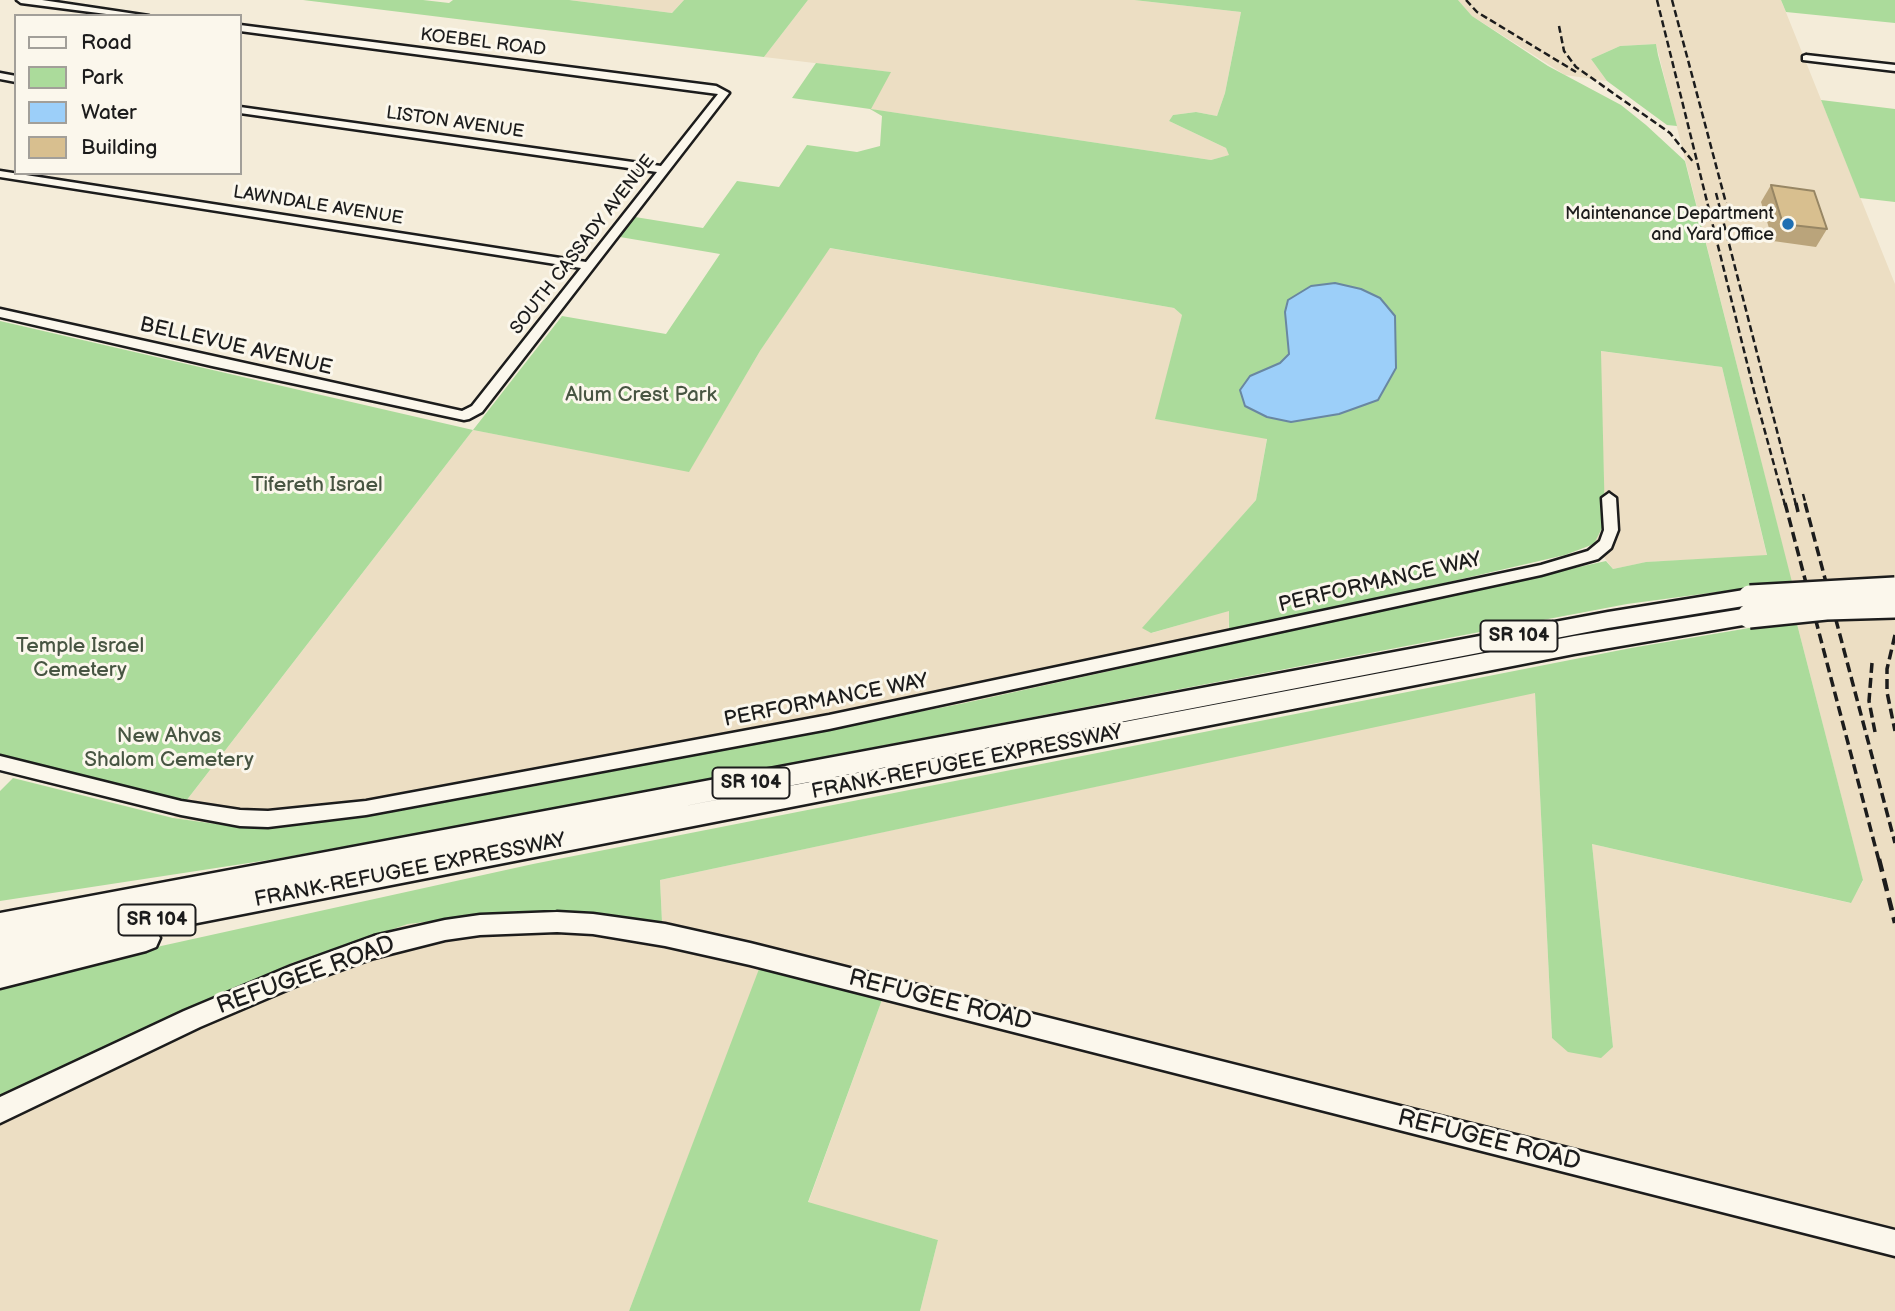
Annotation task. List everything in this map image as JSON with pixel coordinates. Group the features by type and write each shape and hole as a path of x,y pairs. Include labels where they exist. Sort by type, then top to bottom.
{"highway":[{"name":"FRANK-REFUGEE EXPRESSWAY","path":"0,949 1574,645 1807,592 1895,589"},
{"name":"FRANK-REFUGEE EXPRESSWAY","path":"0,925 1608,620 1749,606 1815,609 1895,606"},
{"path":"0,975 243,915 313,890"},
{"path":"0,920 29,920"}],"main road":[{"name":"REFUGEE ROAD","path":"0,1110 192,1019 291,977 374,947 445,930 480,925 557,922 593,924 665,935 762,957 1895,1243"}],"street":[{"path":"21,0 130,14"},
{"name":"KOEBEL ROAD","path":"242,28 723,91"},
{"path":"1806,58 1895,68"},
{"name":"SOUTH CASSADY AVENUE","path":"464,416 477,409 723,96 723,91"},
{"name":"LISTON AVENUE","path":"242,110 665,170"},
{"name":"LAWNDALE AVENUE","path":"0,174 590,266"},
{"name":"BELLEVUE AVENUE","path":"0,313 464,416"},
{"name":"PERFORMANCE WAY","path":"0,763 181,808 240,818 268,819 366,808 821,724 1541,570 1593,555 1606,544 1611,530 1609,498"}],"shaded area":[{"path":"569,0 684,0 672,13"},
{"path":"808,0 1134,0 1241,12 1225,93 1217,116 1196,112 1173,115 1169,121 1226,148 1230,155 1211,160 870,109 890,72 764,57"},
{"path":"1458,0 1781,0 1895,284 1895,1311 920,1311 938,1240 808,1203 883,997 760,969 629,1311 0,1311 0,1097 292,963 408,924 519,911 662,922 660,880 1535,692 1552,1038 1613,1047 1592,844 1850,903 1863,881 1797,624 1802,624 1656,44 1620,46 1591,59 1607,81 1565,75 1472,16"},
{"path":"829,248 1174,308 1182,315 1156,419 1267,438 1256,500 1143,628 1152,633 1230,610 1227,645 965,703 536,786 345,819 230,826 173,818 473,430 689,471 760,351"},
{"path":"1600,351 1722,367 1767,556 1647,562 1613,569 1594,544 1605,522"}],"green space":[{"path":"303,0 423,0 449,3 453,0 569,0 672,13 684,0 808,0 764,57"},
{"name":"Alum Crest Park","path":"1134,0 1458,0 1472,16 1548,66 1621,105 1685,161 1792,582 1627,604 487,821 275,859 0,901 0,791 13,778 173,818 230,826 345,819 536,786 965,703 1606,561 1613,569 1646,562 1767,555 1722,367 1601,351 1605,522 1594,544 1565,555 1229,633 1229,611 1151,633 1142,628 1256,500 1267,439 1155,419 1182,315 1174,308 830,248 760,351 689,472 473,430 562,316 666,334 720,254 620,237 635,217 703,228 737,181 779,187 807,145 857,152 880,146 882,116 870,109 792,98 816,63 891,72 871,109 1211,160 1229,155 1226,148 1169,121 1173,115 1196,112 1217,116 1225,93 1241,12","holes":["1285,312 1339,414 1250,376 1280,363 1289,354"]},
{"path":"1781,0 1895,0 1895,23 1786,12"},
{"path":"1656,44 1677,126 1667,125 1607,81 1591,59 1620,46"},
{"path":"1821,100 1895,109 1895,202 1860,198"},
{"path":"0,321 473,430 186,801 0,755"},
{"path":"1797,624 1863,880 1851,903 1592,844 1613,1047 1601,1058 1568,1052 1552,1038 1535,693 660,880 662,922 519,911 408,924 292,963 0,1097 0,985 75,965 533,864 1631,648 1755,627"},
{"path":"759,969 883,997 808,1202 938,1240 920,1311 629,1311"}],"water":[{"path":"1335,283 1361,289 1380,298 1395,316 1396,368 1378,400 1339,414 1291,422 1267,417 1245,406 1240,390 1250,376 1280,363 1289,354 1285,312 1288,300 1311,286"}],"building":[{"path":"1771,185 1814,191 1827,229 1783,224"}],"railway":[{"path":"1466,0 1477,12 1576,72"},
{"path":"1657,0 1785,505"},
{"path":"1672,0 1726,203"},
{"path":"1559,26 1564,51 1576,67 1670,133 1694,163"},
{"path":"1716,193 1796,505"},
{"path":"1803,494 1806,505"},
{"path":"1785,503 1879,861"},
{"path":"1796,503 1798,512"},
{"path":"1805,503 1895,843"},
{"path":"1895,635 1887,669 1887,692 1895,731"},
{"path":"1872,663 1869,701 1875,732"},
{"path":"1879,859 1895,923"}],"place":[{"name":"Maintenance Department and Yard Office","path":"1788,224"}],"park label":[{"name":"Tifereth Israel","path":"317,486"},
{"name":"Temple Israel Cemetery","path":"80,659"},
{"name":"New Ahvas Shalom Cemetery","path":"169,749"}]}
